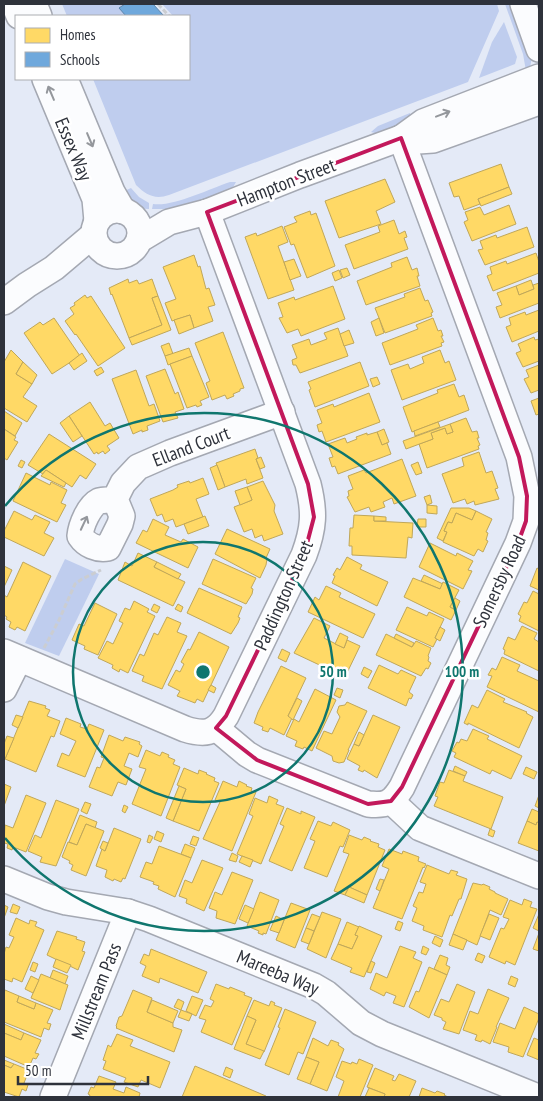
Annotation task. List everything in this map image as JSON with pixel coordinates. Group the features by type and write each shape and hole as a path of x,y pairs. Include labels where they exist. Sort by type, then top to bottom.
{"street":[{"path":"523,4 539,48"},
{"name":"Hampton Street","path":"132,223 169,222 207,212 401,138 423,122 539,77"},
{"name":"Essex Way","path":"45,80 95,199 98,237"},
{"name":"Essex Way","path":"65,80 112,192 132,223"},
{"name":"Hampton Street","path":"401,138 418,141 434,140 539,102"},
{"name":"Somersby Road","path":"391,801 402,787 518,544 526,522 529,453 401,138"},
{"path":"4,302 27,284 54,268 98,237 102,215 108,211 132,223 136,246 126,255 111,256 98,237"},
{"name":"Paddington Street","path":"207,212 308,484 314,517 304,555 226,716 216,728"},
{"name":"Elland Court","path":"116,499 123,483 138,467 170,453 282,412"},
{"path":"4,689 21,654 184,729 200,732 216,728 257,760 368,804 384,804 391,801 420,828 539,876"},
{"name":"Mareeba Way","path":"4,879 48,897 66,902 128,912 169,926 314,986 326,993 361,1023 382,1034 538,1097"},
{"name":"Millstream Pass","path":"53,1097 128,912"}],"path":[{"path":"158,4 168,15"},
{"path":"21,654 59,620 76,584 107,567"}],"highlighted area":[{"path":"401,138 519,457 527,496 526,521 518,543 402,787 391,801 368,804 257,760 216,728 226,716 304,555 314,517 308,484 207,212"}],"shaded area":[{"path":"62,4 125,4 120,8 125,15 67,15"},
{"path":"162,4 497,4 499,11 468,82 169,195 155,197 147,194 136,185 93,80 190,80 190,15 172,15"},
{"path":"505,4 517,4 533,53 530,67 526,71 523,54"},
{"path":"504,22 517,57 515,64 479,78 492,42"},
{"path":"410,113 412,120 382,135 371,132 378,126"},
{"path":"230,182 236,182 228,196 171,209 152,209 153,204 171,203"},
{"path":"131,188 139,197 149,203 149,209 133,205 120,193"},
{"path":"65,559 99,574 59,656 25,643"}],"building: Homes":[{"path":"501,164 509,187 478,199 480,204 464,210 459,196 454,197 449,183"},
{"path":"385,179 395,202 376,211 381,224 339,238 325,201"},
{"path":"509,187 512,194 481,206 478,199"},
{"path":"509,205 516,224 472,241 464,222 468,220 465,212 480,207 484,215"},
{"path":"310,211 311,215 316,213 335,266 307,278 294,244 291,245 284,227 297,222 294,217"},
{"path":"394,220 399,234 405,231 407,237 404,238 408,249 354,269 345,245 380,232 378,226"},
{"path":"282,226 288,242 278,246 294,290 268,299 245,237 256,233 257,236"},
{"path":"527,227 534,247 485,265 478,250 483,249 480,241 496,235 497,238"},
{"path":"536,253 539,262 539,273 493,291 487,276 492,274 490,267 506,261 507,264"},
{"path":"194,255 198,267 200,266 206,289 209,288 215,305 208,307 213,321 194,328 190,315 172,321 165,303 176,299 163,267"},
{"path":"407,257 412,270 417,268 420,286 366,305 357,281 392,267 391,263"},
{"path":"294,259 301,276 290,280 284,262"},
{"path":"347,268 350,275 343,278 340,270"},
{"path":"339,270 342,278 335,281 332,273"},
{"path":"128,279 129,283 137,280 139,284 152,279 158,296 152,298 162,325 129,338 109,288"},
{"path":"531,280 534,289 519,295 516,286"},
{"path":"539,283 539,303 500,318 496,307 502,305 497,293 516,286 519,295 534,289 533,285"},
{"path":"333,286 345,319 301,336 298,329 287,333 279,318 283,317 278,303 294,297 295,300"},
{"path":"420,288 425,301 428,300 433,312 431,313 432,316 385,333 375,308 405,297 404,294"},
{"path":"85,295 87,298 91,296 125,348 98,366 65,321 74,314 70,308"},
{"path":"158,296 171,330 132,345 129,338 162,325 152,298"},
{"path":"539,310 539,331 512,342 506,327 511,325 509,318 525,312 526,315"},
{"path":"190,315 194,328 179,334 174,320"},
{"path":"54,318 80,356 52,374 24,333 40,322 43,325"},
{"path":"379,318 384,333 376,336 371,322"},
{"path":"433,318 438,331 441,330 443,336 441,336 444,342 441,343 442,346 390,365 382,343 418,329 416,325"},
{"path":"338,328 348,356 300,373 296,365 293,365 292,360 297,358 292,345 309,339 311,345 327,339 324,333"},
{"path":"349,330 354,343 344,346 340,334"},
{"path":"223,332 244,388 227,399 225,395 212,400 206,383 210,381 195,343"},
{"path":"534,337 535,340 539,339 539,361 523,367 516,353 521,351 518,344"},
{"path":"169,343 173,354 165,356 161,346"},
{"path":"189,348 192,356 168,365 165,356"},
{"path":"11,350 23,362 16,374 32,384 23,397 37,406 27,422 4,408 4,362"},
{"path":"440,350 445,363 449,361 456,380 402,400 391,370 408,364 410,369 424,363 422,357"},
{"path":"82,353 87,361 74,370 69,363"},
{"path":"192,356 209,397 200,401 202,405 187,408 170,364"},
{"path":"23,362 37,375 32,384 16,374"},
{"path":"360,362 369,386 315,407 308,382"},
{"path":"539,365 539,390 531,393 524,379 529,377 526,370"},
{"path":"101,367 104,372 97,376 94,371"},
{"path":"165,369 175,394 178,392 184,409 175,412 178,418 163,422 146,376"},
{"path":"136,370 149,406 154,404 160,421 147,426 148,430 142,432 142,430 133,434 112,379"},
{"path":"377,377 380,384 373,387 370,379"},
{"path":"454,384 459,397 464,395 469,410 412,432 403,407 438,393 437,390"},
{"path":"369,393 380,422 326,442 322,431 319,432 317,425 322,423 317,410 333,404 334,407"},
{"path":"539,398 539,414 536,415 531,401"},
{"path":"90,402 105,426 110,423 119,438 107,446 110,450 105,454 103,451 94,454 69,416"},
{"path":"4,411 22,423 15,436 4,429"},
{"path":"69,416 82,436 73,442 60,423"},
{"path":"466,418 472,432 477,431 479,449 427,468 419,444 433,439 431,433 445,428 447,434 453,432 450,424"},
{"path":"438,422 440,427 415,436 414,431"},
{"path":"450,424 453,432 447,434 445,428 431,433 433,439 406,449 403,441"},
{"path":"4,429 16,437 14,440 18,442 7,460 4,458"},
{"path":"384,429 389,442 382,445 377,432"},
{"path":"377,432 382,445 387,443 391,454 338,474 335,466 332,467 329,458 333,457 328,444 345,438 347,443 357,439 356,437"},
{"path":"49,434 96,464 86,479 80,475 72,487 46,470 43,474 28,465"},
{"path":"255,449 258,458 256,459 263,478 247,484 246,479 225,487 216,463"},
{"path":"479,452 486,473 492,471 498,488 495,489 499,499 475,505 474,501 467,504 465,499 453,503 442,474 464,466 462,458"},
{"path":"261,457 265,467 260,469 256,459"},
{"path":"402,459 416,496 394,504 392,498 383,502 385,507 371,512 369,507 355,512 347,497 349,496 348,491 353,489 348,476 364,470 366,473"},
{"path":"21,460 25,462 22,468 18,466"},
{"path":"418,462 422,473 416,475 411,465"},
{"path":"217,465 225,487 218,490 210,468"},
{"path":"46,470 66,483 64,487 41,476"},
{"path":"26,473 50,485 51,482 67,490 61,503 66,505 57,522 13,501"},
{"path":"203,478 209,494 196,499 203,517 176,527 173,519 165,522 162,514 157,516 150,499 173,490 178,487 177,485"},
{"path":"263,481 275,505 274,511 283,534 264,541 262,535 255,538 252,529 244,532 234,507 252,500 247,487"},
{"path":"247,487 252,500 240,505 235,491"},
{"path":"430,495 432,503 427,505 424,497"},
{"path":"427,505 437,506 437,514 427,513"},
{"path":"451,508 469,508 476,511 472,520 456,513 452,523 448,522 444,531 447,532 443,541 437,538"},
{"path":"14,511 32,520 35,515 50,522 44,533 54,538 44,556 4,537 4,531"},
{"path":"476,511 492,519 486,532 488,533 486,540 488,541 483,552 478,549 474,556 443,542 447,532 444,531 448,522 452,523 456,513 472,520"},
{"path":"354,515 374,516 374,521 413,523 412,538 408,537 406,558 352,555 352,546 349,546 350,528 353,528"},
{"path":"205,516 209,526 188,534 184,524"},
{"path":"374,516 386,517 386,521 374,521"},
{"path":"153,519 169,527 165,535 181,542 183,539 198,547 188,568 136,543 143,530 147,532"},
{"path":"418,519 426,519 426,527 417,527"},
{"path":"227,529 270,549 260,578 215,554"},
{"path":"430,543 456,556 457,553 473,561 468,570 472,571 463,589 419,567"},
{"path":"138,553 157,562 154,567 185,582 173,606 118,580 125,562 132,566"},
{"path":"347,557 362,565 360,569 388,582 377,606 332,583 335,576 333,575 337,568 340,570"},
{"path":"213,559 256,578 251,588 253,589 252,594 246,604 202,584"},
{"path":"23,562 51,576 25,631 17,627 15,630 9,627 11,622 4,615 4,595 7,597"},
{"path":"157,562 181,574 178,579 154,567"},
{"path":"4,566 12,570 4,587"},
{"path":"537,568 539,569 539,590 530,586"},
{"path":"424,575 443,584 440,589 421,581"},
{"path":"413,578 440,589 443,582 459,590 450,607 456,610 451,620 404,597"},
{"path":"326,586 341,593 339,597 375,614 363,638 308,612 315,597 319,600"},
{"path":"199,588 242,607 238,623 231,634 187,613"},
{"path":"533,591 539,594 539,631 519,621 521,616 518,614 524,602 527,603"},
{"path":"455,598 460,601 456,610 450,607"},
{"path":"134,601 149,609 147,612 155,616 128,673 120,669 119,672 112,668 113,665 98,658 107,641 113,644 123,623 119,621 125,608 130,610"},
{"path":"95,603 117,614 98,655 84,649 85,646 72,640 79,624 84,626"},
{"path":"154,604 160,607 157,613 151,610"},
{"path":"178,604 183,607 181,612 175,609"},
{"path":"407,607 427,616 429,612 444,619 433,647 396,630"},
{"path":"167,617 181,623 177,632 187,636 162,689 142,681 144,676 132,671 140,654 144,656 154,633 158,635"},
{"path":"314,618 330,626 324,638 344,648 347,640 360,646 345,677 294,653"},
{"path":"522,626 537,633 534,639 539,642 539,671 504,654 505,650 503,649 508,637 515,640"},
{"path":"440,627 445,630 440,641 435,638"},
{"path":"199,632 229,647 203,702 197,699 195,703 177,696 180,691 168,685 176,670 180,672 184,664 181,662 188,649 190,650"},
{"path":"340,633 348,637 344,648 335,644"},
{"path":"386,634 412,647 416,641 431,648 428,661 431,663 421,676 376,655"},
{"path":"396,634 414,643 412,647 394,638"},
{"path":"282,649 290,653 286,662 278,658"},
{"path":"502,657 520,665 517,671 539,681 539,712 487,687 492,676 488,675 492,668 496,670"},
{"path":"379,665 398,674 401,670 416,677 409,692 413,695 411,699 409,698 406,706 368,688"},
{"path":"281,666 306,678 288,716 292,718 284,735 270,728 268,732 262,730 263,727 254,723"},
{"path":"364,667 372,671 368,678 361,674"},
{"path":"211,685 216,688 214,693 208,690"},
{"path":"337,688 343,690 340,698 334,695"},
{"path":"315,689 336,700 312,751 304,747 303,749 295,746 297,741 286,736 294,719 299,722"},
{"path":"487,690 505,699 503,702 527,712 533,717 519,748 468,723 468,725 464,723 472,705 478,708"},
{"path":"297,698 302,701 293,720 288,716"},
{"path":"29,701 46,706 45,708 50,710 47,716 60,721 54,737 51,736 36,772 5,759"},
{"path":"347,702 367,711 344,762 339,763 333,761 332,756 316,748 324,731 332,734 340,717 337,712 339,706 345,705"},
{"path":"16,715 23,717 18,728 12,725"},
{"path":"373,715 400,727 377,778 364,770 363,772 358,770 360,766 347,759 354,744 359,746"},
{"path":"66,718 81,724 80,727 87,729 89,724 104,730 85,777 57,766 62,753 69,756 76,741 60,734"},
{"path":"473,729 489,736 487,739 522,756 511,779 492,770 490,774 454,757 456,753 452,751 457,742 459,743 461,739 467,741"},
{"path":"359,732 364,735 359,746 354,744"},
{"path":"109,735 123,741 125,737 140,742 139,744 142,746 138,757 129,753 124,766 132,769 126,785 118,782 112,796 89,787 97,767 100,768 104,758 101,757"},
{"path":"7,736 14,738 5,759 4,744"},
{"path":"146,750 160,756 162,752 169,755 168,757 175,760 173,764 180,767 161,816 132,804 146,769 139,767"},
{"path":"455,766 467,772 465,776 453,771"},
{"path":"526,767 537,772 534,779 523,774"},
{"path":"184,768 198,774 199,770 207,773 215,778 214,781 219,783 199,831 173,821 186,789 177,785"},
{"path":"449,770 465,776 463,781 503,797 491,829 434,806 438,797 435,796 440,782 444,783"},
{"path":"223,781 237,787 239,781 252,788 251,791 256,792 232,851 203,839 220,802 215,800"},
{"path":"4,784 11,787 4,806"},
{"path":"179,786 186,789 173,821 166,818"},
{"path":"26,795 46,803 26,852 13,847 12,850 7,848 8,844 4,843 5,825 13,828"},
{"path":"539,795 539,808 535,806"},
{"path":"269,796 278,800 276,804 284,807 261,864 237,854 253,816 249,814 255,798 267,803"},
{"path":"56,800 79,809 56,866 40,862 42,857 28,851 35,835 41,838"},
{"path":"85,802 91,804 87,814 81,811"},
{"path":"124,805 128,807 125,813 122,811"},
{"path":"287,808 315,817 292,871 269,861 284,826 280,824"},
{"path":"532,809 539,812 539,823 537,822 536,825 527,821"},
{"path":"80,815 97,822 95,828 86,824 77,845 69,842"},
{"path":"318,821 331,826 333,822 350,830 343,847 340,846 327,877 304,868 315,841 310,839"},
{"path":"527,821 536,825 537,822 539,823 539,851 518,843"},
{"path":"86,824 104,831 86,876 71,870 73,865 62,857 68,842 77,845"},
{"path":"114,828 141,839 125,879 123,878 121,882 105,877 107,870 96,866 102,849 105,851"},
{"path":"490,829 495,831 493,837 488,835"},
{"path":"157,831 164,834 161,842 154,839"},
{"path":"149,835 153,837 150,843 147,842"},
{"path":"349,835 362,840 364,837 379,844 378,847 385,850 367,895 349,887 345,895 334,891 349,854 343,852"},
{"path":"193,836 199,838 196,846 190,844"},
{"path":"103,841 108,843 105,851 100,848"},
{"path":"185,844 195,848 191,858 181,854"},
{"path":"159,846 191,858 175,897 158,889 159,886 153,884 154,882 140,877 146,862 152,864"},
{"path":"389,849 402,854 403,851 419,857 418,861 426,864 423,867 402,919 373,908 389,869 382,866"},
{"path":"232,853 238,856 236,862 229,860"},
{"path":"242,856 253,860 250,867 239,862"},
{"path":"202,860 223,868 204,911 186,903 187,899 179,896 185,880 192,883"},
{"path":"427,865 449,874 451,870 458,872 456,875 467,879 461,899 459,899 452,916 450,915 442,937 423,930 424,926 412,921 417,908 413,906 419,892 423,893 426,884 420,882"},
{"path":"232,872 253,880 235,924 216,918 217,911 209,908 215,892 222,895"},
{"path":"380,879 384,880 380,891 376,889"},
{"path":"473,883 490,887 489,889 495,893 508,899 501,915 490,910 477,945 453,934"},
{"path":"349,887 367,895 364,903 345,895"},
{"path":"260,892 279,900 266,934 263,933 263,935 258,933 259,931 247,926"},
{"path":"524,899 532,902 530,907 537,909 515,965 506,961 505,964 489,957 501,928 504,929 509,919 503,917 510,900 522,905"},
{"path":"291,903 310,910 295,948 276,940"},
{"path":"13,904 20,907 17,914 10,912"},
{"path":"4,905 8,907 4,918"},
{"path":"245,905 254,909 248,923 239,919"},
{"path":"322,912 341,919 326,958 307,949"},
{"path":"312,914 320,917 314,931 306,928"},
{"path":"489,914 499,918 490,940 480,936"},
{"path":"539,914 539,931 533,928"},
{"path":"276,916 284,920 279,933 270,930"},
{"path":"16,918 29,924 30,920 37,922 35,926 44,930 22,982 13,978 12,982 4,979 4,954 6,947 9,948 14,937 9,935"},
{"path":"398,921 403,923 400,931 395,929"},
{"path":"347,922 359,927 355,935 358,936 352,949 338,944"},
{"path":"359,926 382,936 364,977 350,972 352,968 331,959 338,944 352,949 358,936 355,935"},
{"path":"306,928 314,931 309,944 301,941"},
{"path":"57,931 77,937 76,939 85,942 82,951 85,952 78,970 47,955"},
{"path":"539,933 539,951 533,949"},
{"path":"453,934 467,940 463,950 449,945"},
{"path":"435,936 443,940 440,947 432,943"},
{"path":"400,946 416,952 413,958 422,962 404,1007 393,1003 396,996 386,992 384,996 370,989 376,973 387,978"},
{"path":"423,946 429,949 426,955 421,953"},
{"path":"151,949 207,972 198,993 160,978 159,983 142,976 146,966 140,963 144,954 149,956"},
{"path":"478,953 485,956 482,963 475,960"},
{"path":"440,955 448,958 446,965 450,967 447,975 434,969"},
{"path":"56,959 71,965 67,973 53,967"},
{"path":"371,961 375,963 371,973 367,972"},
{"path":"33,962 38,964 35,972 30,970"},
{"path":"429,967 447,975 429,1018 409,1007 416,991 419,992"},
{"path":"53,970 68,976 65,984 50,978"},
{"path":"41,974 68,985 60,1010 31,998"},
{"path":"31,976 39,980 33,993 25,989"},
{"path":"511,976 518,979 515,987 508,984"},
{"path":"216,984 229,989 230,987 252,998 232,1045 201,1032 206,1020 199,1018 205,1005 211,1007 214,1001 210,999"},
{"path":"457,984 475,992 459,1034 443,1029 446,1022 434,1015 441,999 449,1002"},
{"path":"488,989 509,998 490,1044 482,1040 481,1042 475,1040 477,1035 463,1030 470,1011 478,1014"},
{"path":"5,990 19,996 17,1002 34,1009 36,1003 53,1010 47,1023 51,1024 49,1030 44,1028 41,1037 4,1022"},
{"path":"133,990 152,998 147,1012 173,1023 173,1027 182,1030 174,1052 116,1028 119,1017 122,1016"},
{"path":"19,996 36,1003 34,1009 17,1002"},
{"path":"192,996 203,1000 196,1016 186,1011"},
{"path":"178,999 184,1002 181,1010 174,1007"},
{"path":"152,1000 178,1011 173,1023 147,1012"},
{"path":"254,1000 269,1006 271,1001 275,1003 274,1005 282,1008 264,1052 246,1044 256,1020 247,1016"},
{"path":"524,1007 539,1014 539,1018 523,1057 508,1052 509,1047 493,1042 500,1023 515,1029"},
{"path":"285,1009 316,1022 303,1054 298,1052 289,1075 265,1065 280,1028 278,1027"},
{"path":"181,1010 192,1014 189,1021 178,1017"},
{"path":"247,1016 256,1020 246,1044 264,1051 260,1059 234,1049"},
{"path":"4,1024 24,1033 21,1040 4,1033"},
{"path":"4,1033 21,1040 24,1033 41,1040 35,1053 39,1054 36,1059 33,1058 29,1067 4,1056"},
{"path":"117,1034 133,1040 130,1046 170,1062 160,1088 141,1080 138,1087 124,1082 126,1078 103,1069 106,1061 103,1060 108,1045 111,1047"},
{"path":"313,1038 328,1046 331,1040 339,1043 338,1045 344,1049 327,1091 310,1084 319,1062 306,1057"},
{"path":"534,1038 539,1040 539,1060 527,1055"},
{"path":"306,1057 319,1062 310,1084 297,1079"},
{"path":"359,1059 373,1065 360,1097 338,1097 344,1081 336,1077 342,1061 357,1064"},
{"path":"4,1060 14,1064 11,1068 4,1065"},
{"path":"14,1064 29,1070 24,1083 28,1085 26,1091 22,1089 19,1097 4,1092 4,1065 11,1068"},
{"path":"195,1066 266,1096 266,1097 182,1097"},
{"path":"226,1067 233,1070 230,1078 223,1075"},
{"path":"375,1068 394,1076 392,1080 395,1081 399,1074 416,1081 409,1097 384,1097 385,1094 367,1087"},
{"path":"99,1076 116,1082 113,1089 124,1093 126,1087 140,1093 139,1097 89,1097 90,1095 88,1094 91,1087 94,1088"},
{"path":"369,1088 385,1094 384,1097 365,1097"},
{"path":"422,1088 435,1093 437,1091 448,1097 419,1097"}],"building: Schools":[{"path":"125,4 153,4 163,15 125,15 119,8"}]}
